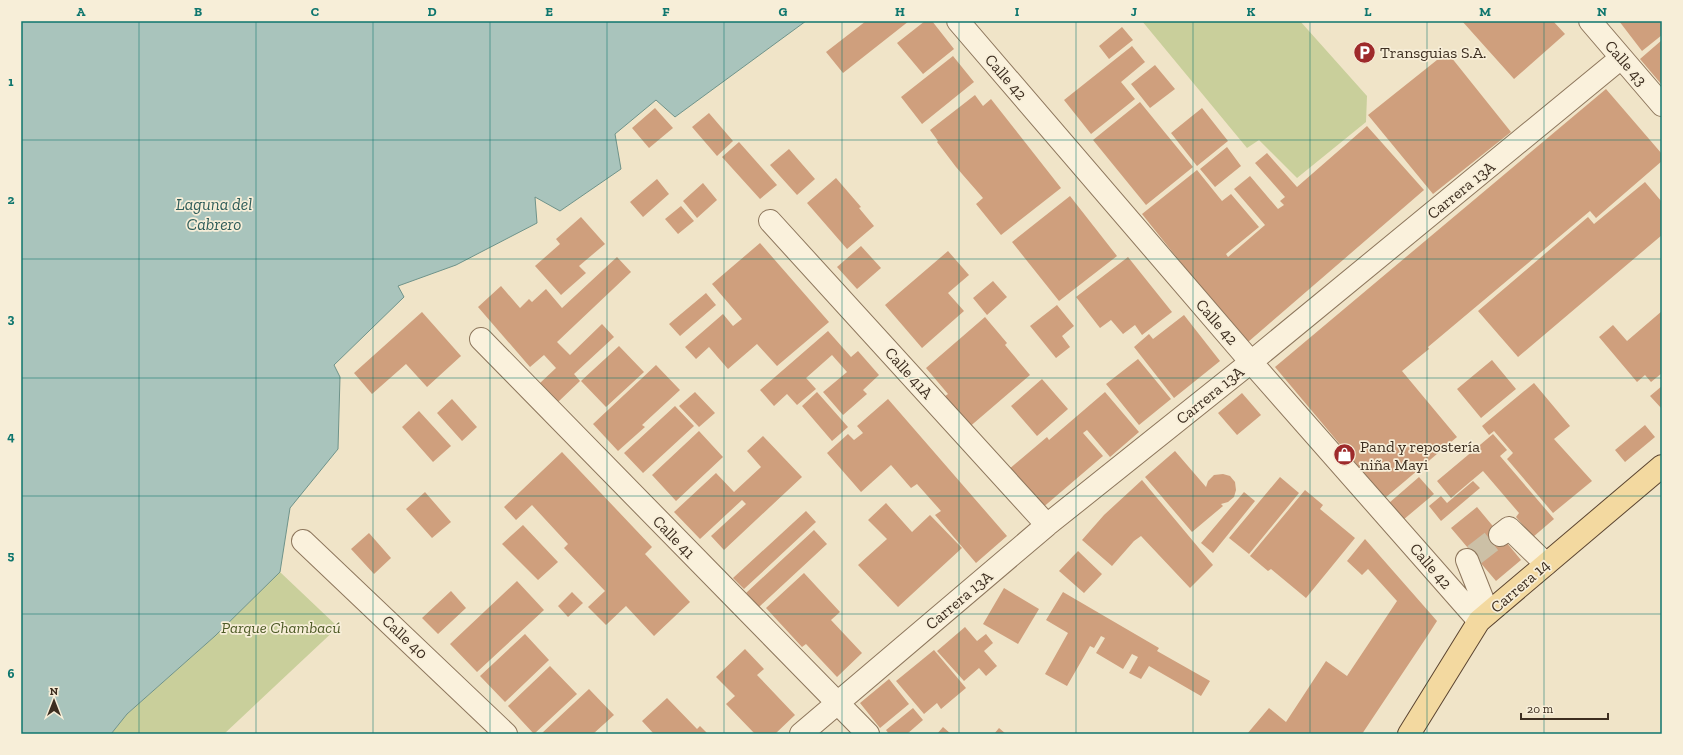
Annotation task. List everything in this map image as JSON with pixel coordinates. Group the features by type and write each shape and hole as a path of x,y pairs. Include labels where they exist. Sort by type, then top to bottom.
{"main road":[{"name":"Carrera 14","path":"1409,734 1484,617 1662,466"}],"street":[{"name":"Calle 42","path":"958,21 1251,362 1442,579 1484,617"},
{"name":"Calle 43","path":"1590,21 1662,105"},
{"name":"Carrera 13A","path":"801,734 1048,524 1251,362 1621,58"},
{"name":"Calle 41A","path":"770,221 1048,524"},
{"name":"Calle 41","path":"481,339 868,734"},
{"path":"1500,535 1509,528 1546,564"},
{"name":"Calle 40","path":"303,541 506,734"},
{"path":"1442,579 1470,557 1484,617"}],"green space":[{"path":"1142,21 1300,21 1367,96 1366,122 1297,178 1259,140 1247,148"},
{"name":"Parque Chambacú","path":"280,572 338,627 224,734 111,734 127,714 215,636"}],"water":[{"name":"Laguna del Cabrero","path":"21,21 806,21 675,117 656,100 615,134 621,169 560,211 535,197 537,223 456,265 398,286 404,297 334,365 340,377 338,449 290,508 280,572 215,636 127,714 111,734 21,734"}],"building":[{"path":"866,21 909,21 843,73 826,52"},
{"path":"925,21 932,21 954,49 923,74 897,43"},
{"path":"1462,21 1553,21 1565,34 1514,79"},
{"path":"1619,21 1662,21 1662,35 1642,51"},
{"path":"1122,27 1133,40 1109,59 1099,46"},
{"path":"1662,40 1662,85 1640,59"},
{"path":"1132,46 1145,62 1121,82 1135,99 1091,134 1064,100"},
{"path":"1447,52 1511,132 1433,194 1368,115"},
{"path":"953,56 974,82 922,124 901,97"},
{"path":"1155,65 1175,89 1150,108 1131,84"},
{"path":"1606,89 1662,154 1662,161 1596,218 1590,211 1428,347 1429,349 1402,371 1457,437 1385,498 1275,367"},
{"path":"975,95 983,106 991,99 1061,188 1001,235 976,204 983,198 956,167 930,130"},
{"path":"1140,102 1193,167 1146,205 1093,140"},
{"path":"655,108 673,128 649,148 632,128"},
{"path":"1202,108 1228,141 1197,166 1171,133"},
{"path":"709,113 733,141 717,156 692,127"},
{"path":"1367,126 1424,190 1248,342 1194,279 1142,214 1197,170 1222,201 1231,194 1259,227 1226,254 1228,257 1265,225 1234,189 1250,176 1278,209 1284,205 1280,201 1285,197 1255,163 1267,153 1297,187"},
{"path":"739,142 777,185 760,199 722,157"},
{"path":"1227,147 1241,166 1215,187 1200,169"},
{"path":"789,149 815,179 797,195 770,165"},
{"path":"836,178 861,207 859,208 874,226 847,249 807,203"},
{"path":"657,179 669,194 643,217 630,202"},
{"path":"1645,182 1662,202 1662,235 1518,357 1478,311 1588,217 1594,224"},
{"path":"703,183 717,200 697,218 683,201"},
{"path":"1070,196 1117,256 1059,301 1012,242"},
{"path":"681,206 694,221 678,234 665,219"},
{"path":"581,217 605,244 579,266 586,273 561,295 535,266 560,244 556,239"},
{"path":"760,243 829,322 777,366 757,344 728,369 709,347 696,359 685,347 723,314 733,326 742,319 712,284"},
{"path":"861,246 881,268 857,289 837,267"},
{"path":"948,251 969,275 948,293 964,311 922,348 885,305"},
{"path":"617,257 631,272 557,342 570,355 602,324 614,337 574,374 580,381 558,402 540,383 556,368 544,355 530,367 478,307 501,286 520,308 529,299 532,302 546,289 562,308"},
{"path":"1128,257 1172,312 1142,335 1135,325 1123,334 1111,320 1100,328 1076,297"},
{"path":"993,281 1007,297 987,315 973,298"},
{"path":"706,293 716,305 680,336 669,324"},
{"path":"1057,305 1074,326 1062,336 1070,347 1056,358 1030,326"},
{"path":"1662,311 1662,373 1651,382 1645,375 1637,382 1599,337 1613,325 1627,341"},
{"path":"422,312 461,356 427,387 406,364 372,394 354,373"},
{"path":"1184,315 1220,361 1174,398 1134,347 1149,334 1153,339"},
{"path":"985,317 1007,343 1005,345 1030,375 967,429 941,399 948,394 926,368"},
{"path":"828,331 851,357 858,351 879,375 863,390 867,394 843,415 823,392 847,372 832,355 806,378 816,389 797,405 787,394 774,406 760,390"},
{"path":"619,346 644,372 606,407 581,381"},
{"path":"1138,359 1171,399 1139,425 1106,384"},
{"path":"1492,360 1516,389 1481,418 1457,389"},
{"path":"656,365 680,390 642,425 645,427 618,451 593,424"},
{"path":"1042,379 1068,409 1037,436 1011,406"},
{"path":"1534,383 1570,426 1554,439 1592,481 1553,513 1507,459 1513,453 1494,431 1489,435 1482,426"},
{"path":"1662,386 1662,409 1650,396"},
{"path":"695,392 715,413 699,427 679,406"},
{"path":"817,392 848,427 832,441 802,406"},
{"path":"1105,392 1139,432 1110,457 1087,430 1083,433 1103,456 1041,509 1008,470 1047,437 1049,440"},
{"path":"1242,393 1261,415 1237,435 1218,413"},
{"path":"452,399 477,427 462,441 437,413"},
{"path":"888,399 1007,536 976,563 935,515 941,511 917,484 911,488 891,465 861,492 827,453 848,434 854,440 863,433 857,426"},
{"path":"675,406 694,426 643,473 624,453"},
{"path":"419,411 451,446 433,462 402,427"},
{"path":"1645,425 1655,437 1625,462 1615,450"},
{"path":"699,431 723,457 676,501 652,475"},
{"path":"1493,434 1507,450 1500,456 1554,519 1533,537 1516,517 1519,513 1483,471 1451,498 1437,481"},
{"path":"763,436 802,477 724,550 711,536 746,504 742,500 700,539 674,512 716,473 734,492 761,467 747,451"},
{"path":"1175,451 1206,487 1208,481 1214,475 1223,474 1230,476 1235,482 1236,490 1234,497 1228,502 1221,504 1223,506 1192,532 1145,477"},
{"path":"562,452 652,547 645,554 690,602 654,636 626,606 606,625 588,607 605,591 564,548 568,544 532,505 516,520 504,507"},
{"path":"1280,477 1299,493 1249,554 1229,538"},
{"path":"1419,477 1434,494 1403,520 1389,503"},
{"path":"1142,480 1213,565 1190,588 1141,536 1134,541 1112,566 1082,540 1104,515"},
{"path":"1473,481 1480,488 1441,521 1429,506 1441,496 1447,503"},
{"path":"1305,490 1323,505 1320,509 1355,538 1306,598 1271,569 1268,571 1250,556"},
{"path":"425,492 451,522 432,538 406,509"},
{"path":"1244,492 1255,501 1213,553 1201,543"},
{"path":"886,503 912,532 930,515 962,548 898,607 858,565 887,539 868,520"},
{"path":"1477,507 1521,560 1496,581 1451,528"},
{"path":"806,511 816,522 744,589 733,578"},
{"path":"523,525 558,562 538,580 502,544"},
{"path":"814,530 827,544 759,607 746,593"},
{"path":"369,533 391,558 374,574 351,549"},
{"path":"1365,539 1437,621 1362,734 1247,734 1269,708 1286,722 1326,661 1347,676 1397,601 1368,569 1362,575 1347,561"},
{"path":"1078,551 1102,574 1084,593 1059,571"},
{"path":"804,573 840,612 831,620 862,653 837,677 806,644 802,647 766,608"},
{"path":"517,581 544,610 477,672 450,644"},
{"path":"1004,588 1039,609 1018,644 983,624"},
{"path":"451,591 466,608 438,634 422,618"},
{"path":"572,592 583,603 568,617 558,606"},
{"path":"1063,592 1159,648 1157,651 1210,681 1201,696 1149,666 1141,679 1129,673 1138,657 1132,654 1123,669 1096,653 1105,638 1101,636 1094,648 1090,646 1067,686 1045,674 1068,633 1046,620"},
{"path":"965,627 977,641 986,634 993,643 984,651 997,666 986,676 979,668 964,681 937,651"},
{"path":"525,634 549,660 505,702 480,676"},
{"path":"745,649 764,669 757,675 795,715 775,734 755,734 726,704 735,696 716,677"},
{"path":"934,650 966,688 941,709 937,703 924,714 896,681"},
{"path":"550,666 577,694 534,734 508,706"},
{"path":"889,679 909,704 880,728 860,703"},
{"path":"589,689 614,715 593,734 541,734"},
{"path":"667,698 697,729 700,726 708,734 654,734 642,721"},
{"path":"913,708 923,720 907,734 889,734 886,730"},
{"path":"943,727 951,734 937,734"},
{"path":"999,728 1006,734 994,734"}],"tunnel":[{"path":"1474,555 1500,535"}],"place":[{"name":"Transguias S.A.","path":"1365,52"},
{"name":"Pand y repostería niña Mayi","path":"1345,455"}]}
